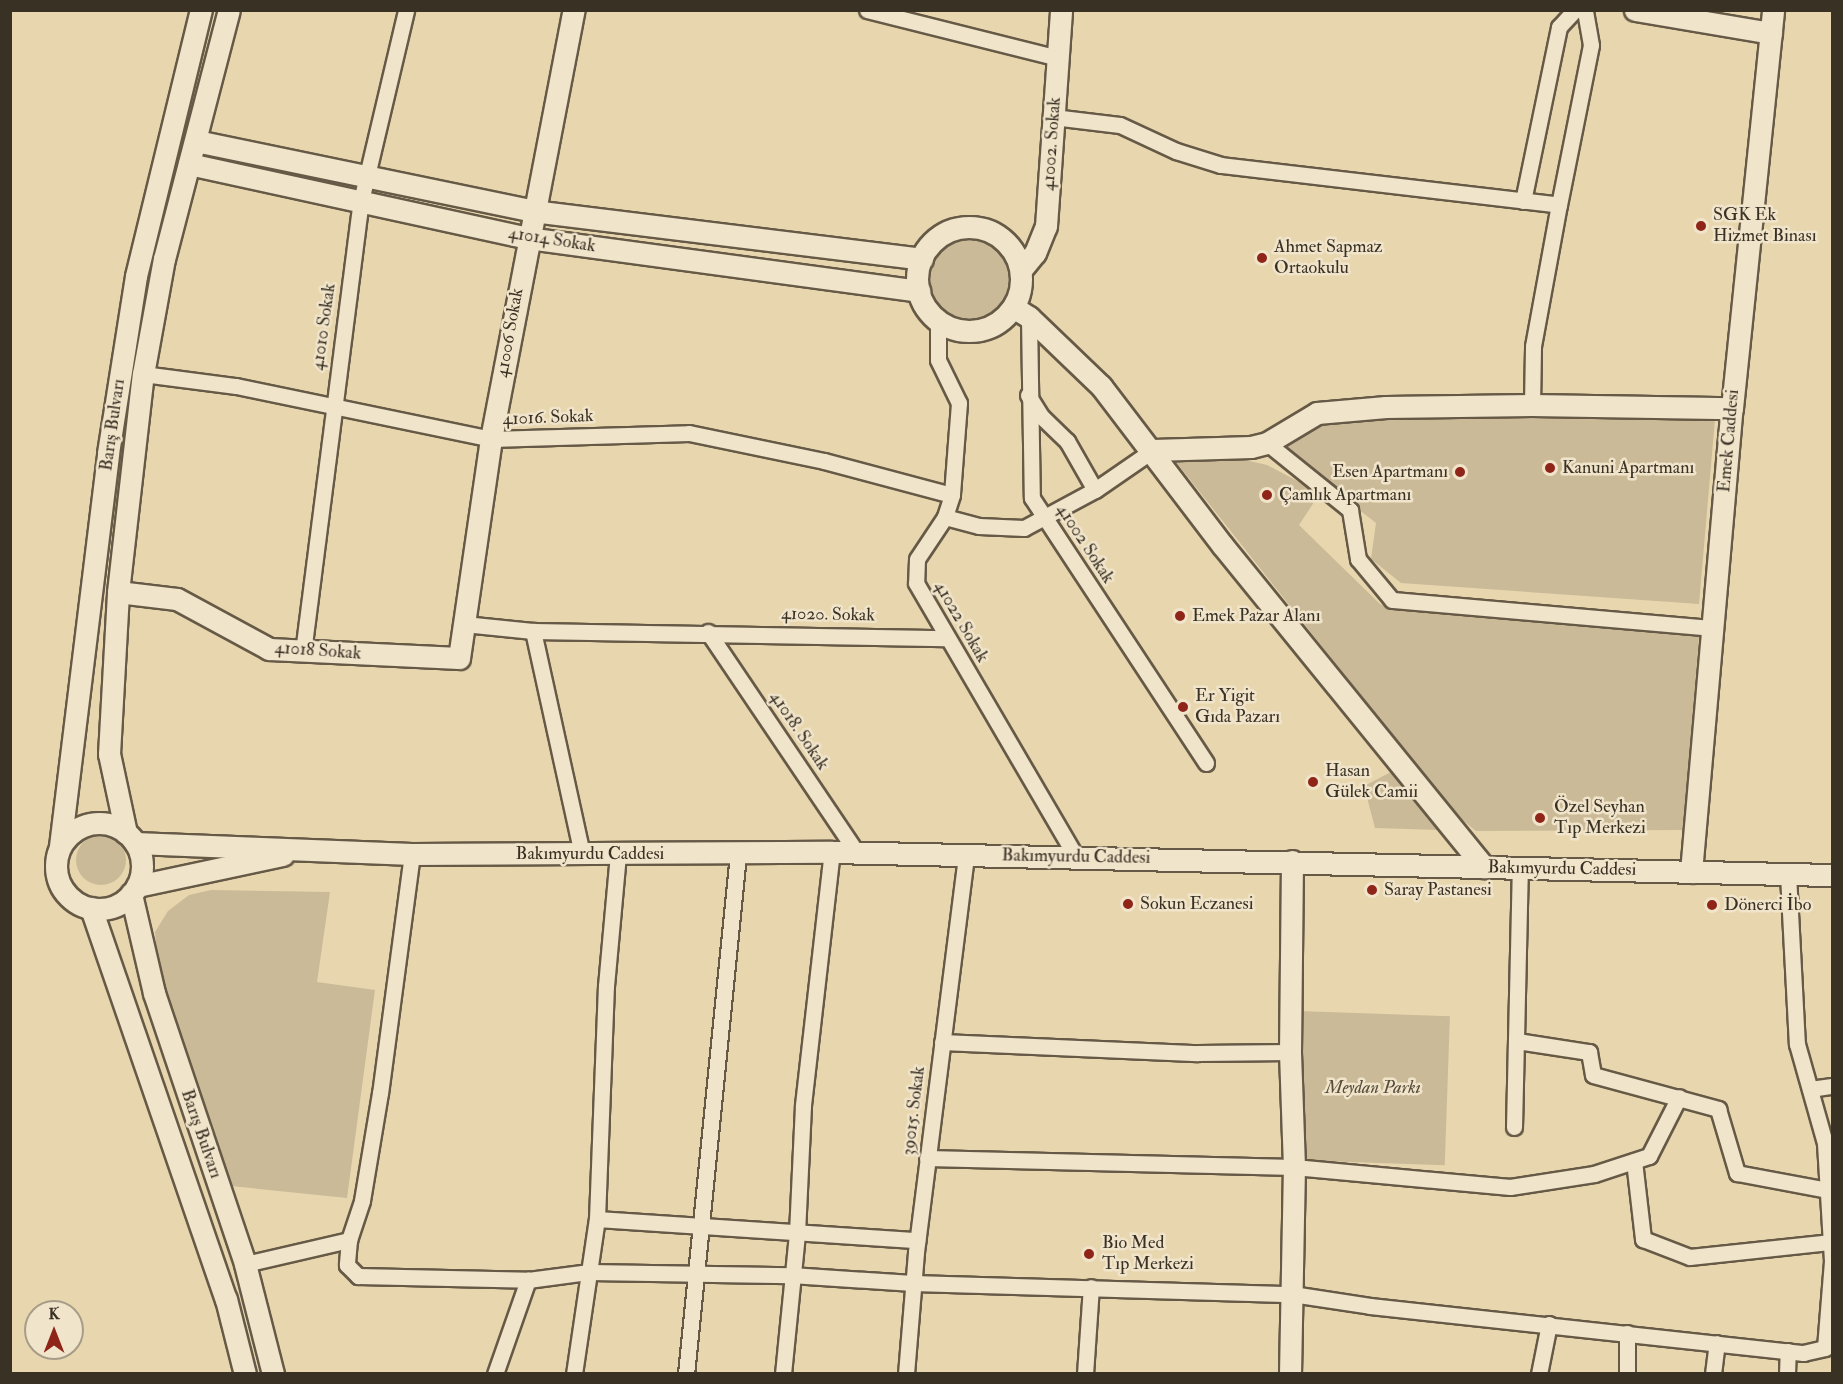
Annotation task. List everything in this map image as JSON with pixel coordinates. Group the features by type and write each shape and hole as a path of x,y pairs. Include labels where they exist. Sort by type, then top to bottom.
{"street":[{"name":"Barış Bulvarı","path":"201,10 165,145 136,276 108,453 60,846 56,860 58,880 69,897 91,908 226,1299 245,1374"},
{"name":"Barış Bulvarı","path":"229,10 164,259 143,374 118,592 108,754 131,838 141,857 134,890 154,993 245,1264 273,1374"},
{"name":"41010 Sokak","path":"303,652 361,201 406,10"},
{"name":"41006 Sokak","path":"459,658 491,439 533,212 574,10"},
{"path":"867,10 1058,58"},
{"name":"41002. Sokak","path":"1021,270 1035,253 1046,226 1061,10"},
{"path":"1523,201 1559,27 1575,10"},
{"path":"1532,405 1533,346 1591,45 1585,10"},
{"path":"1635,10 1771,33"},
{"name":"Emek Caddesi","path":"1691,872 1732,408 1773,10"},
{"path":"1053,117 1120,125 1176,151 1221,165 1559,205"},
{"path":"165,145 192,153"},
{"name":"41014 Sokak","path":"192,153 366,178 533,212 922,259"},
{"name":"41014 Sokak","path":"192,153 361,201 528,238 919,291"},
{"path":"1021,312 979,330 950,328 938,320 922,303 917,279 922,259 932,243 947,232 963,227 981,229 1003,240 1015,254 1021,270 1021,312 1101,386 1153,450 1224,546 1484,867"},
{"name":"41002 Sokak","path":"1021,312 1028,395 1032,498 1206,764"},
{"name":"41022 Sokak","path":"938,320 938,360 959,403 952,495 945,517 917,559 916,583 946,638 1076,857"},
{"name":"41016. Sokak","path":"143,374 236,386 491,439 689,433 824,461 952,495"},
{"path":"1028,395 1042,417 1067,441 1095,490"},
{"path":"945,517 978,526 1024,528 1045,519 1095,490 1153,450 1267,443 1317,413 1386,407 1532,405 1732,408"},
{"path":"1267,443 1350,510 1358,559 1392,600 1712,628"},
{"path":"108,453 134,456"},
{"name":"41018 Sokak","path":"118,592 177,599 269,649 459,658"},
{"path":"464,624 533,631 708,632"},
{"path":"533,631 582,853"},
{"name":"41020. Sokak","path":"708,632 946,638"},
{"name":"41018. Sokak","path":"708,632 857,853"},
{"path":"60,846 68,836 90,824 116,826 131,838"},
{"name":"Bakımyurdu Caddesi","path":"131,838 412,854 582,853 618,855 832,852 1833,875"},
{"name":"Bakımyurdu Caddesi","path":"134,890 319,848"},
{"path":"783,1374 791,1275 797,1233 803,1105 832,852"},
{"path":"412,854 380,1093 362,1201 349,1240 347,1265 358,1276 528,1280 589,1272 791,1275 913,1283 1292,1294 1370,1306 1803,1353 1826,1348 1832,1261 1825,1143 1797,1044 1788,874"},
{"path":"686,1374 694,1275 738,854"},
{"path":"574,1374 597,1219 606,986 618,855"},
{"name":"39015. Sokak","path":"906,1374 917,1240 966,855"},
{"path":"1290,1374 1294,1167 1290,1052 1292,861"},
{"path":"1514,1127 1520,868"},
{"path":"91,908 113,906 134,890"},
{"path":"1516,1041 1589,1052 1593,1075 1718,1109 1737,1173 1828,1190"},
{"path":"942,1042 1198,1053 1290,1052"},
{"path":"1810,1089 1833,1086"},
{"path":"927,1158 1294,1167 1510,1187 1594,1174 1649,1156 1679,1097"},
{"path":"1634,1161 1643,1239 1690,1257 1831,1242"},
{"path":"597,1219 917,1240"},
{"path":"245,1264 349,1240"},
{"path":"495,1374 528,1280"},
{"path":"1085,1374 1090,1287"},
{"path":"1539,1374 1549,1324"},
{"path":"1627,1333 1627,1374"},
{"path":"1713,1374 1717,1343"},
{"path":"1787,1374 1788,1351"}],"green space":[{"path":"971,239 987,242 1000,251 1009,264 1012,280 1009,296 1000,309 987,318 971,321 955,318 942,309 933,296 930,280 933,264 942,251 955,242"},
{"path":"1381,412 1715,419 1699,604 1401,583 1371,559 1376,523 1275,444 1305,423"},
{"path":"1168,452 1214,453 1267,465 1320,493 1299,525 1380,604 1392,608 1699,637 1683,830 1476,831 1455,814"},
{"path":"1393,771 1438,830 1375,828 1364,786"},
{"path":"96,835 106,835 119,842 126,855 126,865 119,878 106,885 96,885 87,881 80,874 76,865 76,855 80,846 87,839"},
{"path":"211,890 330,892 317,982 375,990 347,1198 231,1186 158,966 155,932 168,911 189,895"},
{"name":"Meydan Parkı","path":"1298,1011 1450,1016 1445,1165 1293,1160"}],"place":[{"name":"SGK Ek Hizmet Binası","path":"1701,226"},
{"name":"Ahmet Sapmaz Ortaokulu","path":"1262,258"},
{"name":"Kanuni Apartmanı","path":"1550,468"},
{"name":"Esen Apartmanı","path":"1460,472"},
{"name":"Çamlık Apartmanı","path":"1267,495"},
{"name":"Emek Pazar Alanı","path":"1180,616"},
{"name":"Er Yigit Gıda Pazarı","path":"1183,707"},
{"name":"Hasan Gülek Camii","path":"1313,782"},
{"name":"Özel Seyhan Tıp Merkezi","path":"1540,818"},
{"name":"Saray Pastanesi","path":"1372,890"},
{"name":"Sokun Eczanesi","path":"1128,904"},
{"name":"Dönerci İbo","path":"1712,905"},
{"name":"Bio Med Tıp Merkezi","path":"1089,1254"}]}
